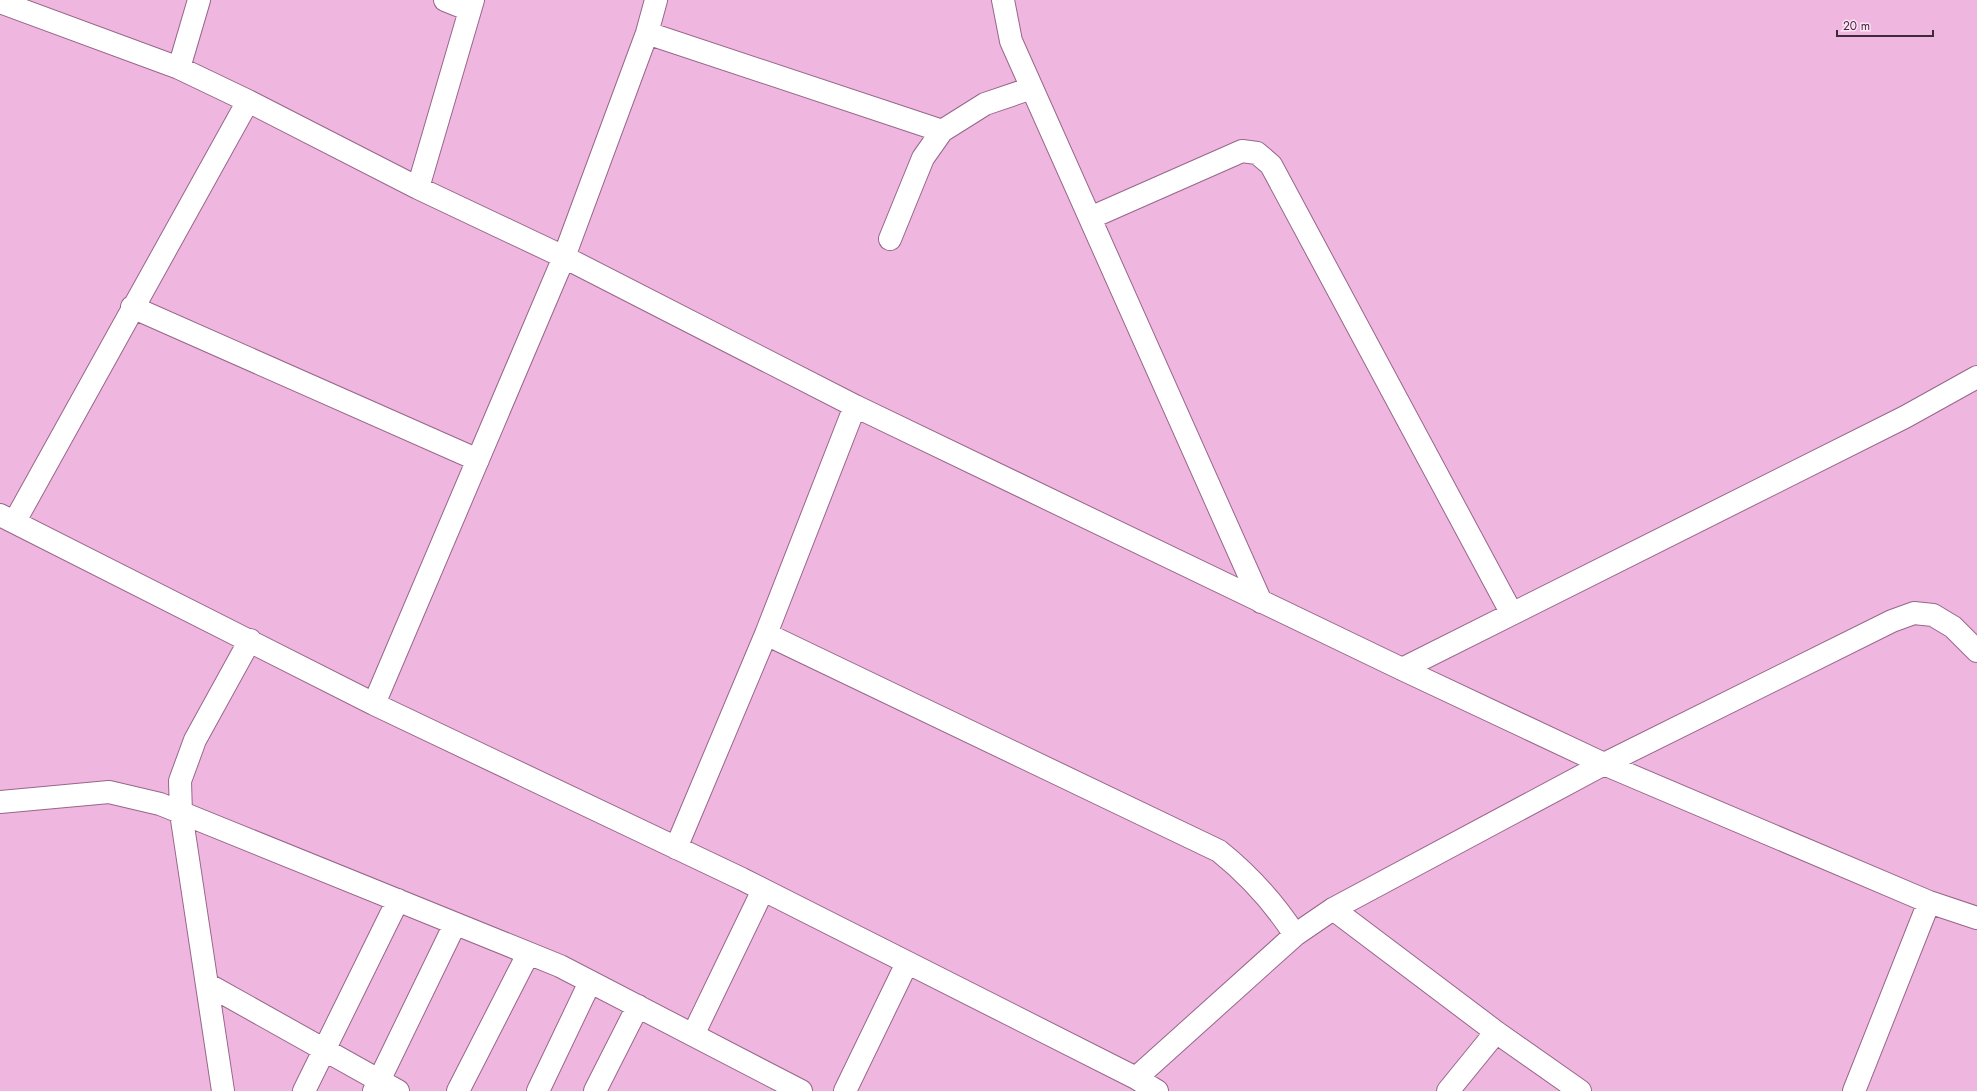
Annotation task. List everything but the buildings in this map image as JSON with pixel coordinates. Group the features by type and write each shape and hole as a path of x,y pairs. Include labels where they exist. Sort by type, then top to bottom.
{"street":[{"path":"179,68 199,0"},
{"path":"418,188 471,5 445,0"},
{"path":"374,704 564,257 647,33 656,0"},
{"path":"1003,0 1011,41 1261,602"},
{"path":"0,2 179,68 248,101 418,188 564,257 855,406 1261,602 1604,764 1929,902 1977,918"},
{"path":"647,33 942,131"},
{"path":"890,239 924,158 942,131 986,104 1032,88"},
{"path":"248,101 132,307 7,518 374,704 764,890 1136,1078 1157,1091"},
{"path":"1090,218 1242,151 1258,153 1271,165 1512,614"},
{"path":"132,307 478,460"},
{"path":"1402,669 1905,417 1977,377"},
{"path":"676,848 766,634 855,406"},
{"path":"1136,1078 1294,935 1334,909 1604,764 1866,633 1914,613 1933,616 1952,627 1977,651"},
{"path":"766,634 1219,851 1246,873 1278,909 1294,935"},
{"path":"223,1091 181,813 180,781 195,740 250,640"},
{"path":"0,802 83,793 109,792 160,804 560,966 801,1091"},
{"path":"693,1035 764,890"},
{"path":"304,1091 398,900"},
{"path":"1854,1091 1929,902"},
{"path":"1334,909 1496,1032 1580,1091"},
{"path":"207,984 323,1050 384,1088 455,924"},
{"path":"458,1091 528,954"},
{"path":"846,1091 907,963"},
{"path":"538,1091 590,982"},
{"path":"595,1091 638,1006"},
{"path":"1448,1091 1496,1032"}]}
